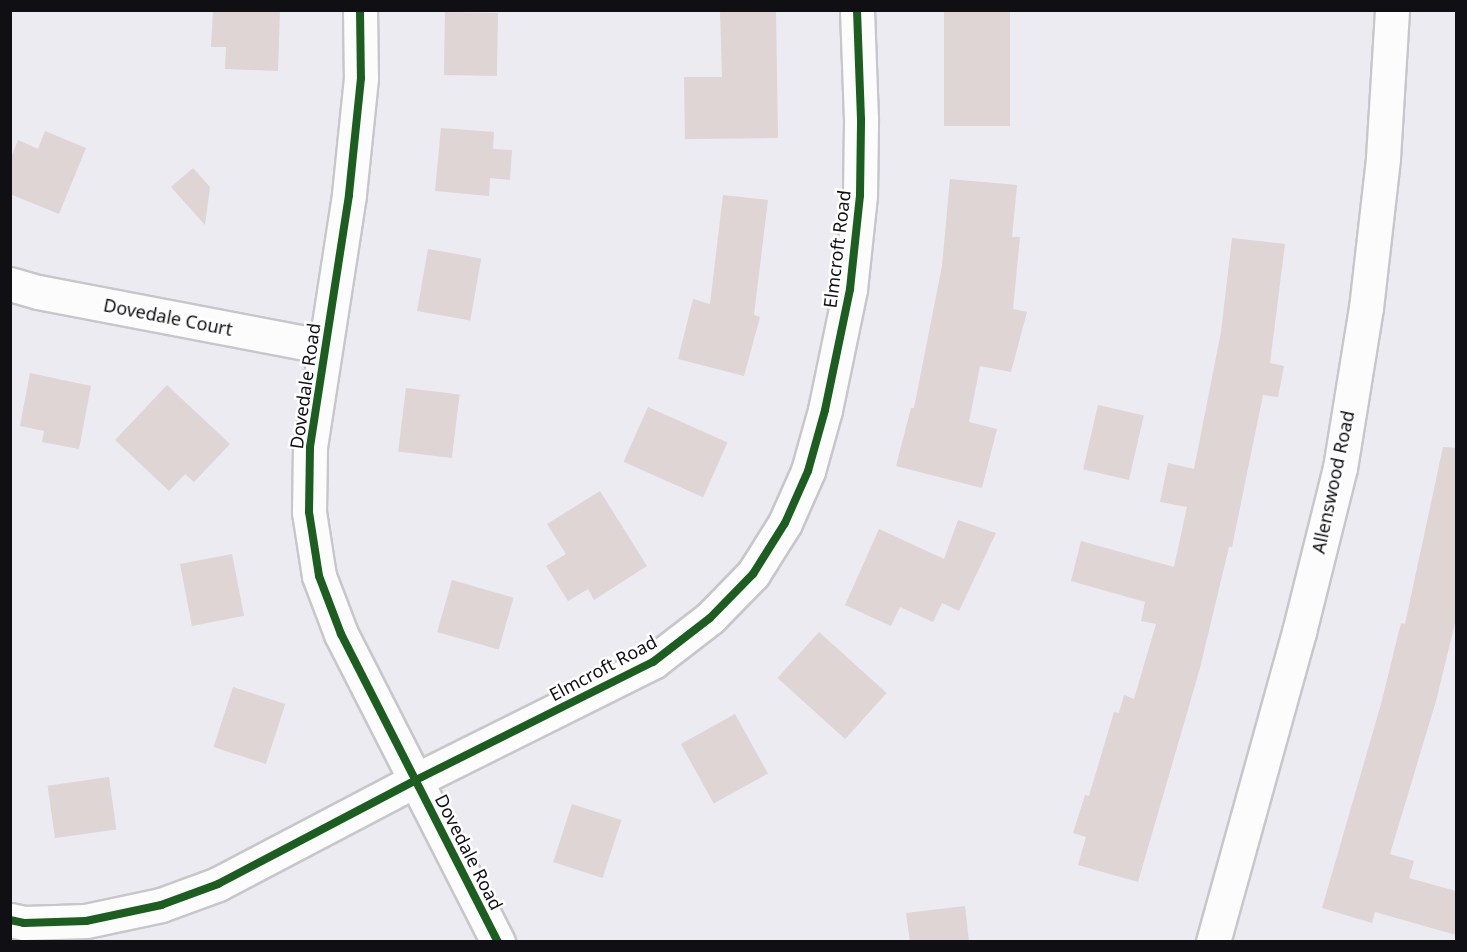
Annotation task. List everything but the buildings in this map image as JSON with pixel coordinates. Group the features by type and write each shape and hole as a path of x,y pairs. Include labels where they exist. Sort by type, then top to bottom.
{"street":[{"name":"Dovedale Road","path":"360,10 361,78 350,195 310,448 309,512 319,576 341,634 498,942"},
{"name":"Elmcroft Road","path":"10,920 24,923 86,921 161,905 218,884 416,780 653,662 710,618 753,574 785,523 808,471 825,410 850,289 860,195 861,119 857,10"},
{"name":"Allenswood Road","path":"1213,942 1299,632 1340,468 1366,308 1380,181 1392,10"},
{"name":"Dovedale Court","path":"10,284 38,292 325,347"}],"cycle path":[{"path":"360,10 361,78 349,195 310,448 309,512 319,576 341,634 498,942"},
{"path":"10,920 24,923 86,921 161,905 218,884 416,780 653,662 710,618 753,574 785,523 808,471 825,410 850,289 860,195 861,119 857,10"}]}
